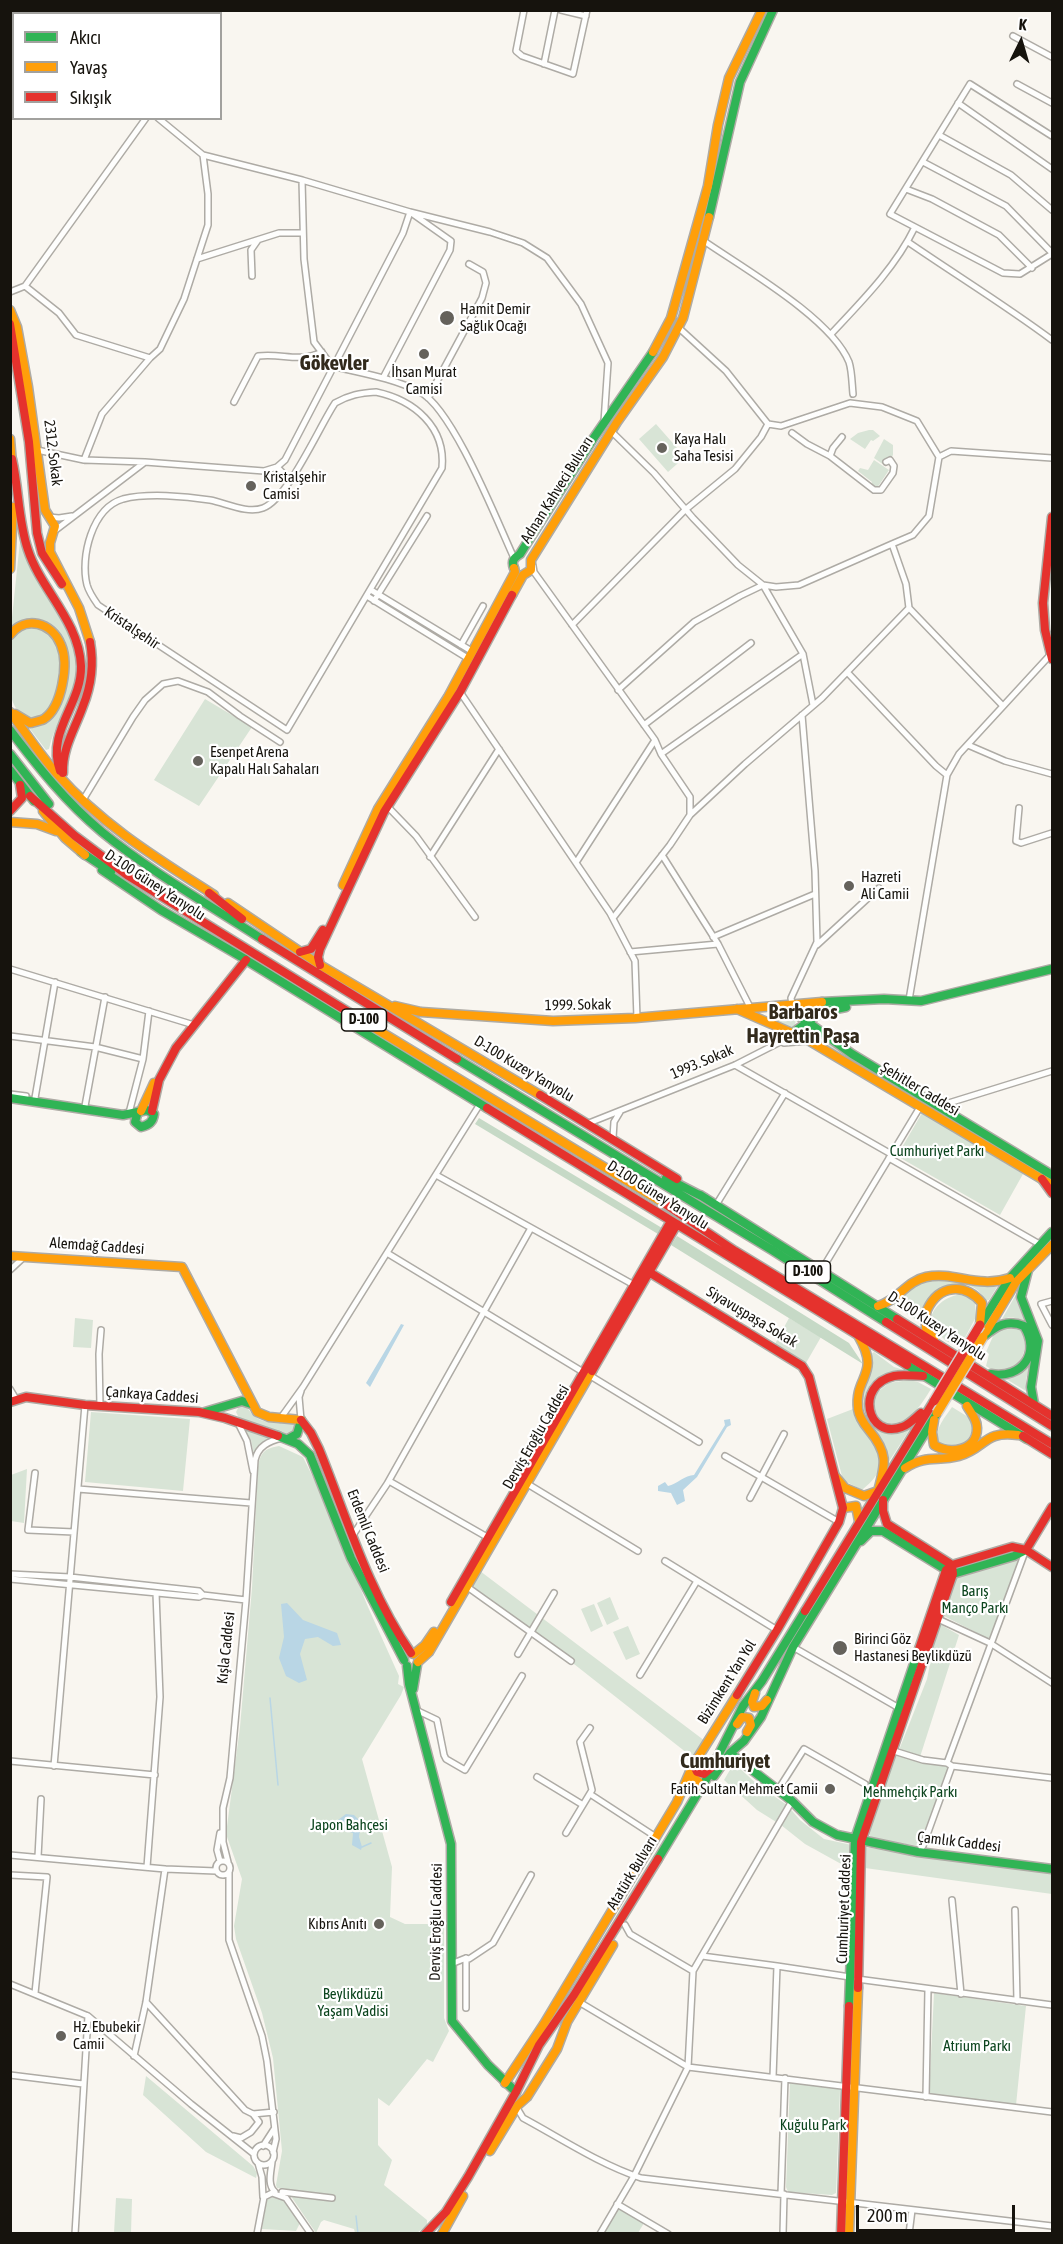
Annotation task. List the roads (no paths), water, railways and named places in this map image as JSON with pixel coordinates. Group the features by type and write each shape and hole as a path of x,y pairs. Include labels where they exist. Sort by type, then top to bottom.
{"main road":[{"name":"Adnan Kahveci Bulvarı","path":"519,574 512,564 652,354 671,318 708,186 718,125 729,78 762,10"},
{"name":"Adnan Kahveci Bulvarı","path":"456,690 471,656 519,574 529,572 532,563 611,431 663,357 679,327 688,302 720,177 740,82 773,10"},
{"name":"2312. Sokak","path":"10,310 14,314 22,349 45,510 54,526 50,543 51,552 83,616 89,633 94,669 90,690 63,756 62,763 67,784"},
{"name":"2312. Sokak","path":"10,324 28,442 40,549 48,564 71,593"},
{"path":"604,423 611,431"},
{"path":"10,439 13,519 10,569"},
{"path":"12,459 16,471 19,517 24,541 36,571 73,629 80,656 78,688 54,749 55,764 67,784"},
{"path":"48,517 40,518 36,527 42,535 53,533"},
{"path":"1052,655 1045,630 1043,603 1053,518"},
{"path":"517,556 526,555 532,563"},
{"name":"Adnan Kahveci Bulvarı","path":"300,952 311,949 317,940 385,804 456,690 519,574"},
{"path":"10,635 15,628 27,622 46,626 60,644 65,671 58,700 48,715 36,722 24,721 10,711"},
{"name":"D-100 Kuzey Yanyolu","path":"10,711 44,758 67,784 129,840 209,893 252,918 320,965 613,1138 1053,1416"},
{"name":"D-100","path":"10,730 50,780 109,838 327,981 863,1306 1053,1426"},
{"name":"D-100","path":"10,754 83,848 616,1174 735,1251 1053,1444"},
{"path":"10,811 22,798 21,789 13,774"},
{"name":"D-100 Güney Yanyolu","path":"13,774 65,838 83,848 111,877 141,897 244,962 929,1377 1053,1456"},
{"path":"30,796 39,802 83,848"},
{"name":"Adnan Kahveci Bulvarı","path":"320,965 319,955 324,940 385,804"},
{"path":"10,822 31,822 47,826 65,838"},
{"path":"209,893 327,981"},
{"path":"135,1116 162,1067 192,1024 244,962"},
{"path":"771,1024 767,1014 775,1006 921,1001 1053,969"},
{"path":"793,1034 805,1021 828,1009 896,1004 909,1000"},
{"name":"1999. Sokak","path":"387,1003 407,1011 444,1011 508,1019 553,1021 637,1018 775,1006"},
{"name":"Şehitler Caddesi","path":"775,1006 805,1021 852,1054 1053,1175"},
{"name":"Şehitler Caddesi","path":"737,1008 809,1041 1053,1185"},
{"path":"818,1013 818,1026 822,1033"},
{"path":"10,1096 135,1116 144,1127 152,1123 157,1088 164,1068 192,1024"},
{"path":"10,1104 135,1116 152,1112"},
{"path":"561,1122 584,1129 674,1183 705,1198"},
{"path":"1036,1166 1053,1169"},
{"path":"616,1174 723,1252"},
{"path":"1042,1179 1053,1193"},
{"name":"Derviş Eroğlu Caddesi","path":"516,2092 505,2083 452,2021 451,1844 413,1696 412,1660 429,1652 463,1585 674,1222"},
{"path":"835,1476 840,1484 860,1496 880,1495 900,1471 937,1413 1011,1289 1051,1238 1053,1226"},
{"path":"839,1569 934,1401 1010,1278 1041,1245 1051,1238"},
{"name":"Alemdağ Caddesi","path":"10,1256 182,1267 251,1404"},
{"name":"Siyavuşpaşa Sokak","path":"646,1270 802,1365 809,1377 835,1476"},
{"path":"1028,1270 1021,1295 1038,1339 1029,1388 1034,1404"},
{"path":"878,1306 890,1302 913,1282 924,1278 939,1277 988,1284 1010,1278"},
{"path":"942,1346 928,1333 924,1324 926,1312 940,1294 961,1288 975,1293 982,1303 980,1325"},
{"path":"977,1369 1000,1376 1013,1374 1025,1362 1030,1348 1030,1333 1016,1322 999,1324 983,1337"},
{"path":"856,1333 867,1350 869,1364 858,1396 858,1411 862,1423 879,1442 885,1457 880,1495 887,1524 950,1570"},
{"path":"929,1377 901,1375 883,1380 870,1393 868,1409 872,1419 880,1426 891,1430 899,1429 913,1421 934,1401"},
{"name":"Çankaya Caddesi","path":"14,1400 26,1397 85,1405 199,1412 236,1421 288,1439"},
{"path":"937,1413 932,1432 934,1445 946,1452 966,1447 974,1439 978,1424 973,1412 960,1397"},
{"path":"236,1421 233,1407 237,1402"},
{"path":"199,1412 211,1411 237,1402 247,1402 264,1417 301,1420 297,1434 288,1439"},
{"name":"Erdemli Caddesi","path":"301,1420 318,1448 352,1535 397,1634 412,1660"},
{"path":"900,1471 923,1458 951,1458 963,1455 990,1435 1006,1433 1023,1436"},
{"name":"Erdemli Caddesi","path":"288,1439 298,1444 310,1455 351,1558 412,1660"},
{"name":"Bizimkent Yan Yol","path":"505,2083 544,2024 677,1802 696,1761 777,1630 839,1522 843,1508 835,1476"},
{"name":"Atatürk Bulvarı","path":"442,2234 518,2105 527,2097 563,2038 563,2020 713,1766 746,1701 762,1681 859,1523 880,1495"},
{"path":"843,1508 856,1506 859,1523"},
{"path":"1026,1550 1052,1508"},
{"path":"839,1569 849,1559 866,1534 880,1530 950,1570"},
{"path":"950,1570 1012,1547 1026,1550 1053,1567"},
{"name":"Atatürk Bulvarı","path":"425,2234 440,2219 450,2204 516,2092 539,2044 579,2002 732,1752 754,1729 793,1647 839,1569"},
{"name":"Cumhuriyet Caddesi","path":"841,2234 845,2202 850,2086 856,2077 854,1978 858,1840 950,1570"},
{"path":"762,1681 752,1699 752,1705 762,1706 772,1693"},
{"name":"Cumhuriyet Caddesi","path":"858,1840 894,1751 903,1711"},
{"path":"727,1739 742,1717 750,1719 750,1728 732,1752"},
{"name":"Çamlık Caddesi","path":"732,1752 825,1830 837,1835 918,1852 1053,1869"},
{"path":"696,1761 695,1768 700,1774 704,1774 713,1766"},
{"path":"684,1816 690,1799 699,1785 694,1778 687,1779"},
{"path":"531,2061 537,2053 544,2053 548,2058 546,2066"},
{"name":"Cumhuriyet Caddesi","path":"845,2202 849,2234"}],"street":[{"path":"524,10 516,51 522,56 573,74 586,13 561,10"},
{"path":"544,64 555,10"},
{"path":"1013,36 1053,57"},
{"path":"923,162 1006,206 1053,254 1032,268 1011,275 1003,273 890,214 970,84 1053,136"},
{"path":"1017,84 1053,103"},
{"path":"958,103 1053,169"},
{"path":"10,292 25,286 145,120"},
{"path":"160,120 203,155 490,232 523,243 547,258 581,304 608,363 604,423"},
{"path":"939,135 1011,175 1053,210"},
{"path":"84,460 102,414 160,349 184,299 208,225 208,194 203,155"},
{"path":"302,180 304,259 314,342 332,366 383,378 422,392 440,409 468,458 517,556"},
{"path":"906,189 932,199 999,235 1032,268"},
{"path":"36,450 84,460 264,471 277,467 285,460 403,233 410,212"},
{"path":"383,378 450,250 451,241 410,212"},
{"path":"831,334 869,293 908,242 915,227"},
{"path":"197,259 279,232 303,234"},
{"path":"252,276 251,250 259,239"},
{"path":"704,241 788,298 831,334 849,362 853,394"},
{"path":"908,242 1053,340"},
{"path":"428,398 482,298 486,283 483,272 469,264"},
{"path":"25,286 59,313 76,335 150,358"},
{"path":"618,690 694,622 740,596 763,585 776,587 799,585 914,535 928,516 939,457 917,422 882,407 850,403 781,426 768,424 726,371 679,327"},
{"path":"234,402 258,356 273,354 307,358 322,352"},
{"name":"Kristalşehir","path":"376,392 408,404 432,425 444,453 442,468 371,590 287,730 98,605 92,596 86,576 87,555 96,520 109,506 124,499 171,496 209,500 249,510 266,507 280,495 291,480 334,403 346,396 376,392"},
{"path":"572,625 685,510 735,469 761,437 768,424"},
{"path":"611,431 654,473 685,510 738,565 763,585 803,654 813,705"},
{"path":"792,433 830,456 874,490 881,490 893,472 894,466 890,460 886,462"},
{"path":"830,456 842,437"},
{"path":"939,457 951,451 1053,458"},
{"path":"53,533 145,462"},
{"path":"277,467 291,480"},
{"path":"48,517 59,518 74,515"},
{"path":"374,601 427,516"},
{"path":"892,544 906,584 909,608 1003,706"},
{"path":"532,563 534,573 656,740 661,754 690,797 690,815"},
{"path":"371,590 460,644 471,656"},
{"path":"367,596 455,650 471,656"},
{"path":"455,650 483,606"},
{"path":"613,918 690,815 813,705 909,608"},
{"path":"402,618 406,612"},
{"path":"428,634 432,627"},
{"path":"644,726 751,644"},
{"path":"661,754 803,654"},
{"path":"909,1000 947,775 959,754 1052,655"},
{"path":"847,672 947,775"},
{"path":"83,800 133,717 145,700 164,684 178,681 208,692 280,742"},
{"path":"456,690 577,861 613,918 635,961 637,1018"},
{"path":"802,715 815,894 816,946"},
{"path":"577,861 656,740"},
{"path":"968,745 1005,761 1053,774"},
{"path":"430,857 499,749"},
{"path":"385,804 416,836 475,917"},
{"path":"1019,808 1016,841 1021,843 1053,833"},
{"path":"662,855 718,944 750,1007"},
{"path":"792,1004 791,998 816,946 879,888"},
{"path":"713,937 815,894"},
{"path":"630,952 718,944"},
{"path":"10,969 192,1024"},
{"path":"35,1098 55,982"},
{"path":"85,1106 105,997"},
{"path":"10,1096 85,1106 135,1116 149,1011"},
{"path":"771,1024 779,1034 776,1044 809,1041"},
{"name":"1993. Sokak","path":"588,1124 735,1065 793,1034"},
{"path":"10,1036 95,1047 143,1059"},
{"path":"735,1065 1041,1245"},
{"path":"939,1106 1053,1071"},
{"path":"716,1205 785,1093"},
{"path":"280,1419 480,1104"},
{"path":"822,1271 921,1107"},
{"path":"613,1138 614,1122 620,1112"},
{"path":"436,1175 637,1286"},
{"path":"352,1535 389,1480 531,1228"},
{"path":"387,1253 699,1442"},
{"path":"10,1270 25,1257"},
{"path":"1053,1301 1041,1304 1053,1325"},
{"path":"100,1406 101,1330"},
{"path":"301,1420 299,1396 303,1386"},
{"path":"10,1389 14,1400"},
{"path":"54,1766 85,1405"},
{"path":"236,1421 247,1441 254,1476"},
{"path":"750,1498 784,1434"},
{"path":"254,1476 256,1454 260,1449 275,1440 288,1439"},
{"path":"725,1456 839,1522"},
{"path":"35,1473 28,1530 74,1532"},
{"name":"Kışla Caddesi","path":"220,1861 217,1850 230,1778 246,1600 254,1476"},
{"path":"389,1480 490,1539"},
{"path":"523,1482 638,1551"},
{"path":"78,1490 251,1503"},
{"path":"918,1852 923,1846 990,1643 1026,1550"},
{"path":"665,1561 777,1630"},
{"path":"10,1574 70,1577 200,1591 203,1595"},
{"path":"10,1579 246,1600"},
{"path":"640,1675 697,1581"},
{"path":"463,1585 571,1661"},
{"path":"147,1866 160,1697 156,1593"},
{"path":"518,1654 554,1593"},
{"path":"934,1617 990,1643 1053,1683"},
{"path":"793,1647 903,1711"},
{"path":"416,1710 437,1720 446,1759 465,1770 522,1676"},
{"path":"566,1833 592,1791 580,1742 590,1728"},
{"path":"778,1790 804,1749 865,1784"},
{"path":"894,1751 923,1760 1053,1778"},
{"path":"10,1761 155,1775"},
{"path":"537,1777 583,1805"},
{"path":"590,1794 656,1837"},
{"path":"38,1857 41,1799"},
{"path":"600,2234 634,2176 688,2067 693,1971 792,1801"},
{"path":"222,1822 224,1847 231,1867 228,1940 262,2036 274,2112 276,2139 271,2189 286,2198 311,2234"},
{"path":"10,1854 165,1869 216,1871 222,1875 229,1872"},
{"path":"216,1871 216,1866 220,1861 228,1862"},
{"path":"134,2056 146,2002 165,1869"},
{"path":"10,1875 47,1877 35,1993"},
{"path":"451,1964 469,1959 493,1943 531,1875"},
{"path":"952,1900 961,1994"},
{"path":"1015,1910 1017,2001"},
{"path":"625,1925 630,1934 693,1971"},
{"path":"702,1956 961,1994 1053,2005"},
{"path":"466,1958 466,2008"},
{"path":"773,2077 777,1966"},
{"path":"10,1984 88,2016 254,2154 262,2177 263,2200 257,2234"},
{"path":"926,2097 928,1989"},
{"path":"146,2002 239,2104 254,2114 259,2122 246,2136 236,2137 226,2133"},
{"path":"579,2002 688,2067 1053,2112"},
{"path":"75,2234 88,2016"},
{"path":"10,2075 83,2084"},
{"path":"783,2234 785,2078"},
{"path":"518,2105 518,2111 524,2118 596,2159 634,2176 660,2181 1053,2226"},
{"path":"254,2114 274,2112"},
{"path":"254,2154 266,2143 275,2127"},
{"path":"263,2146 269,2147 273,2152"},
{"path":"258,2163 267,2165 272,2161"},
{"path":"263,2200 267,2194 279,2193 332,2198"},
{"path":"617,2204 668,2234"},
{"path":"909,2234 912,2210"}],"water":[{"path":"401,1324 404,1325 370,1387 366,1383"},
{"path":"730,1419 731,1425 727,1427 697,1477 683,1490 685,1501 677,1505 671,1493 658,1491 658,1486 665,1482 668,1486 687,1476 694,1475 725,1425 724,1420"},
{"path":"287,1603 303,1620 337,1633 341,1645 333,1646 318,1637 305,1639 300,1654 307,1680 299,1683 286,1676 279,1658 284,1637 281,1604"},
{"path":"346,1814 354,1815 361,1822 359,1837 361,1850 352,1845 353,1833 342,1830 338,1826 338,1820"}],"waterway":[{"path":"270,1698 278,1785"},
{"path":"362,1847 371,1843"},
{"path":"356,2216 358,2234"}],"place":[{"name":"Hamit Demir Sağlık Ocağı","path":"447,318"},
{"name":"İhsan Murat Camisi","path":"424,354"},
{"name":"Kaya Halı Saha Tesisi","path":"662,448"},
{"name":"Kristalşehir Camisi","path":"251,486"},
{"name":"Esenpet Arena Kapalı Halı Sahaları","path":"198,761"},
{"name":"Hazreti Ali Camii","path":"849,886"},
{"name":"Birinci Göz Hastanesi Beylikdüzü","path":"840,1648"},
{"name":"Fatih Sultan Mehmet Camii","path":"830,1789"},
{"name":"Kıbrıs Anıtı","path":"379,1924"},
{"name":"Hz. Ebubekir Camii","path":"61,2036"}],"district":[{"name":"Gökevler","path":"334,363"},
{"name":"Barbaros Hayrettin Paşa","path":"803,1024"},
{"name":"Cumhuriyet","path":"725,1761"}],"park label":[{"name":"Cumhuriyet Parkı","path":"937,1151"},
{"name":"Barış Manço Parkı","path":"975,1600"},
{"name":"Mehmehçik Parkı","path":"910,1792"},
{"name":"Japon Bahçesi","path":"349,1825"},
{"name":"Beylikdüzü Yaşam Vadisi","path":"353,2002"},
{"name":"Atrium Parkı","path":"977,2046"},
{"name":"Kuğulu Park","path":"813,2125"}]}
